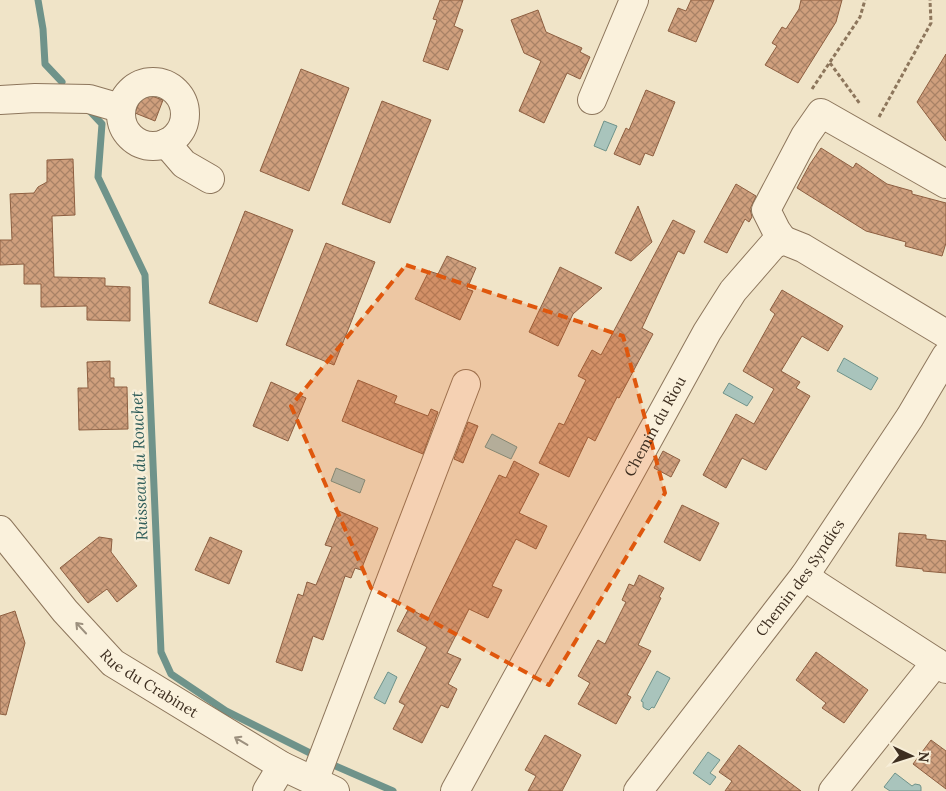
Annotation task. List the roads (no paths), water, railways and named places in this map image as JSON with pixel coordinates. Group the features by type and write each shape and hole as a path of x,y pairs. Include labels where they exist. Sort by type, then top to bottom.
{"street":[{"path":"592,100 634,0"},
{"path":"145,82 166,84 174,90 184,108 181,129 175,137 166,143 155,146 144,145 135,141 122,124 120,108 128,93 136,86 145,82"},
{"path":"0,100 35,98 89,99 120,108"},
{"path":"946,184 870,132 821,112 805,136 766,210 782,240 803,248 946,334"},
{"path":"166,143 184,164 210,179"},
{"name":"Chemin du Riou","path":"454,791 707,332 733,291 773,245 782,240"},
{"name":"Chemin des Syndics","path":"638,791 805,575 910,417 946,356"},
{"path":"325,786 466,384"},
{"name":"Rue du Crabinet","path":"0,530 64,610 113,663 282,766 325,786"},
{"path":"805,575 817,585 941,665 833,791"},
{"path":"267,791 282,766"}],"water":[{"path":"604,121 617,126 606,151 594,146"},
{"path":"844,358 878,378 871,390 837,371"},
{"path":"729,383 753,397 747,406 723,393"},
{"path":"492,434 517,447 511,459 485,447"},
{"path":"336,468 365,480 360,493 331,481"},
{"path":"657,671 670,678 654,708 652,707 649,710 643,707 643,702 641,701"},
{"path":"388,672 397,677 385,704 374,698"},
{"path":"708,752 720,760 710,773 716,777 710,785 693,773"},
{"path":"895,773 912,786 915,784 920,785 921,791 890,791 884,787"}],"waterway":[{"name":"Ruisseau du Rouchet","path":"38,0 43,29 45,64 62,82"},
{"name":"Ruisseau du Rouchet","path":"86,107 102,124 98,177 145,275 161,652 171,674 226,711 316,756"},
{"name":"Ruisseau du Rouchet","path":"331,764 393,791"}]}
